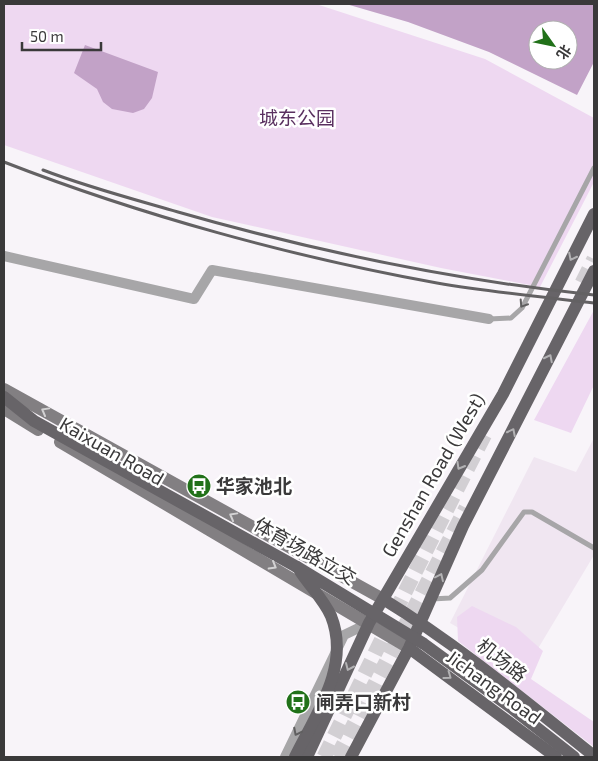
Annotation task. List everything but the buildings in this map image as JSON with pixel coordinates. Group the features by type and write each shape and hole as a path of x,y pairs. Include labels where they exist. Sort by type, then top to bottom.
{"main road":[{"name":"Genshan Road (West)","path":"307,757 369,623 503,394 594,214"},
{"path":"351,757 408,648 463,526 594,271"},
{"path":"4,389 383,599"},
{"name":"体育场路立交","path":"4,397 34,421 297,567 424,644 514,709 574,757"},
{"name":"Kaixuan Road","path":"4,409 369,623 408,648"},
{"path":"295,757 329,691 336,663 335,633 330,615 297,567"},
{"name":"机场路","path":"383,599 420,622 486,670 594,756"},
{"name":"Jichang Road","path":"408,648 556,757"}],"street":[{"path":"4,256 194,299 212,270 489,319"},
{"path":"284,757 344,635 369,623"}],"lane":[{"path":"489,319 511,318 522,308 594,168"},
{"path":"430,599 450,598 482,570 524,512 532,512 594,548"}],"shaded area":[{"path":"346,4 594,4 594,62 577,95 489,52 408,22"},
{"path":"85,45 158,72 152,98 144,109 133,113 112,109 103,102 97,89 74,73"},
{"path":"594,438 594,555 527,667 450,623 534,457 576,472"}],"green space":[{"name":"城东公园","path":"4,4 316,4 485,59 594,118 594,182 540,287 441,268 212,217 4,145"},
{"path":"594,310 594,385 571,433 534,420"},
{"path":"472,606 516,627 543,651 531,679 594,722 594,747 458,641 457,617"}],"tunnel":[{"path":"582,283 594,259"},
{"path":"324,757 485,434"},
{"path":"337,757 466,508"}],"railway":[{"path":"4,162 109,200 163,217 328,261 437,283 594,303"},
{"path":"43,170 178,212 332,251 489,281 594,295"}],"place":[{"name":"华家池北","path":"199,486"},
{"name":"闸弄口新村","path":"298,702"}]}
